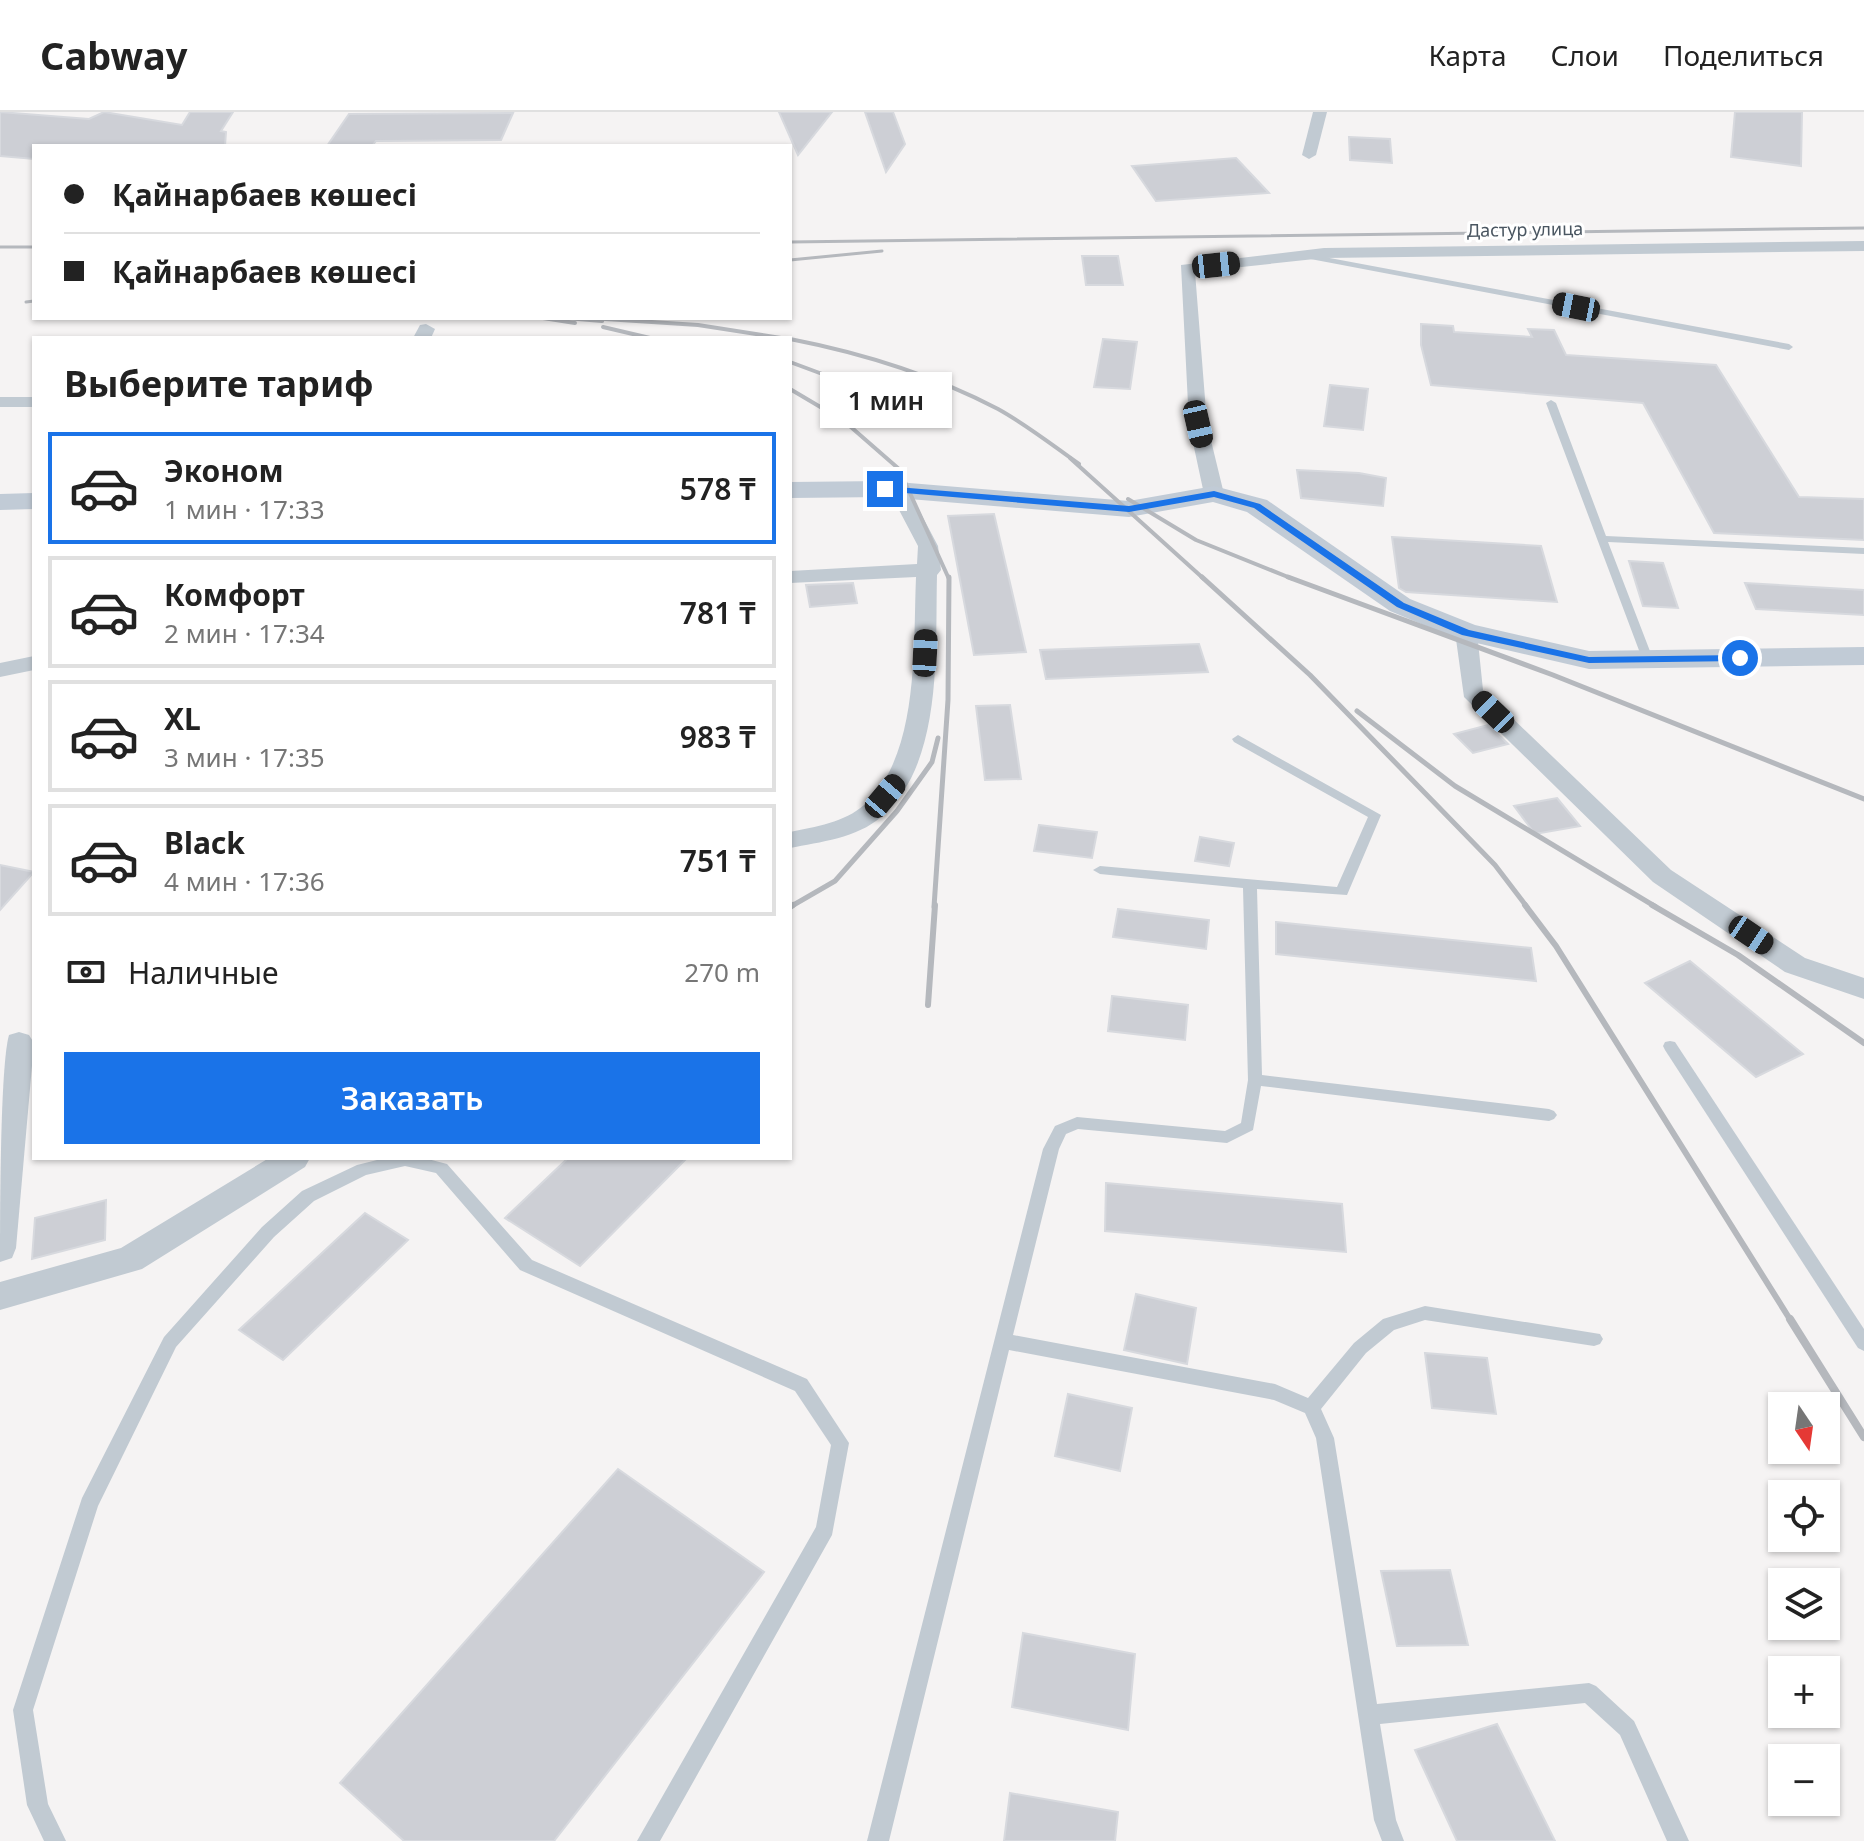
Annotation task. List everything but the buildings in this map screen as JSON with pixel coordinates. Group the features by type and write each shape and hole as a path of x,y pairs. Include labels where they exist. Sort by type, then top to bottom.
{"street":[{"path":"1309,155 1320,112"},
{"name":"Дастур улица","path":"1214,494 1198,424 1187,268 1303,255 1864,246"},
{"path":"0,402 32,402"},
{"path":"792,490 892,490 1129,509 1214,494 1257,506 1400,605 1466,632 1589,660 1864,656"},
{"path":"792,840 835,831 872,812 899,780 921,708 930,570 928,546 892,490"},
{"path":"0,502 32,501"},
{"path":"792,577 930,570"},
{"path":"1466,632 1472,692 1662,876 1795,965 1864,989"},
{"path":"0,670 32,663"},
{"path":"0,1248 18,1043"},
{"path":"0,1296 130,1259 291,1160"}],"lane":[{"path":"1303,255 1789,347"},
{"path":"1551,403 1647,659"},
{"path":"1602,539 1864,551"},
{"path":"1100,870 1342,892 1375,815 1238,739"},
{"path":"878,1841 1051,1149 1060,1130 1077,1123 1227,1137 1248,1126 1255,1080 1250,885"},
{"path":"1670,1046 1864,1343"},
{"path":"1255,1080 1549,1115"},
{"path":"55,1841 38,1805 23,1710 89,1504 170,1342 268,1232 308,1196 363,1169 405,1160 441,1168 526,1265 801,1385 840,1443 825,1529 648,1841"},
{"path":"1311,1407 1370,1340 1389,1324 1425,1313 1594,1339"},
{"path":"1003,1341 1275,1392 1311,1407 1325,1438 1385,1820 1393,1841"},
{"path":"1369,1715 1589,1693 1627,1728 1678,1841"}],"railway":[{"path":"792,242 1864,228"},
{"path":"0,247 32,247"},
{"path":"792,260 882,251"},
{"path":"26,302 32,301"},
{"path":"556,320 575,323"},
{"path":"590,320 602,321"},
{"path":"621,320 698,325 768,336"},
{"path":"603,327 641,336"},
{"path":"792,339 870,358 948,386 1009,415 1079,464"},
{"path":"792,363 903,404"},
{"path":"792,390 844,421 899,469 949,579"},
{"path":"1070,458 1204,579"},
{"path":"1128,499 1196,540 1288,577"},
{"path":"1202,577 1310,675 1495,865 1527,907"},
{"path":"1288,577 1553,675 1864,799"},
{"path":"1288,577 1293,579"},
{"path":"934,907 948,700 949,579"},
{"path":"1357,711 1455,786 1656,907"},
{"path":"792,906 835,881 897,811 932,762 938,738"},
{"path":"928,1005 935,905"},
{"path":"1525,905 1556,946 1791,1321"},
{"path":"1652,905 1738,955 1864,1043"},
{"path":"1790,1319 1864,1437"}],"route":[{"path":"885,489 1129,509 1214,494 1257,506 1400,605 1466,632 1589,660 1740,658"}]}
